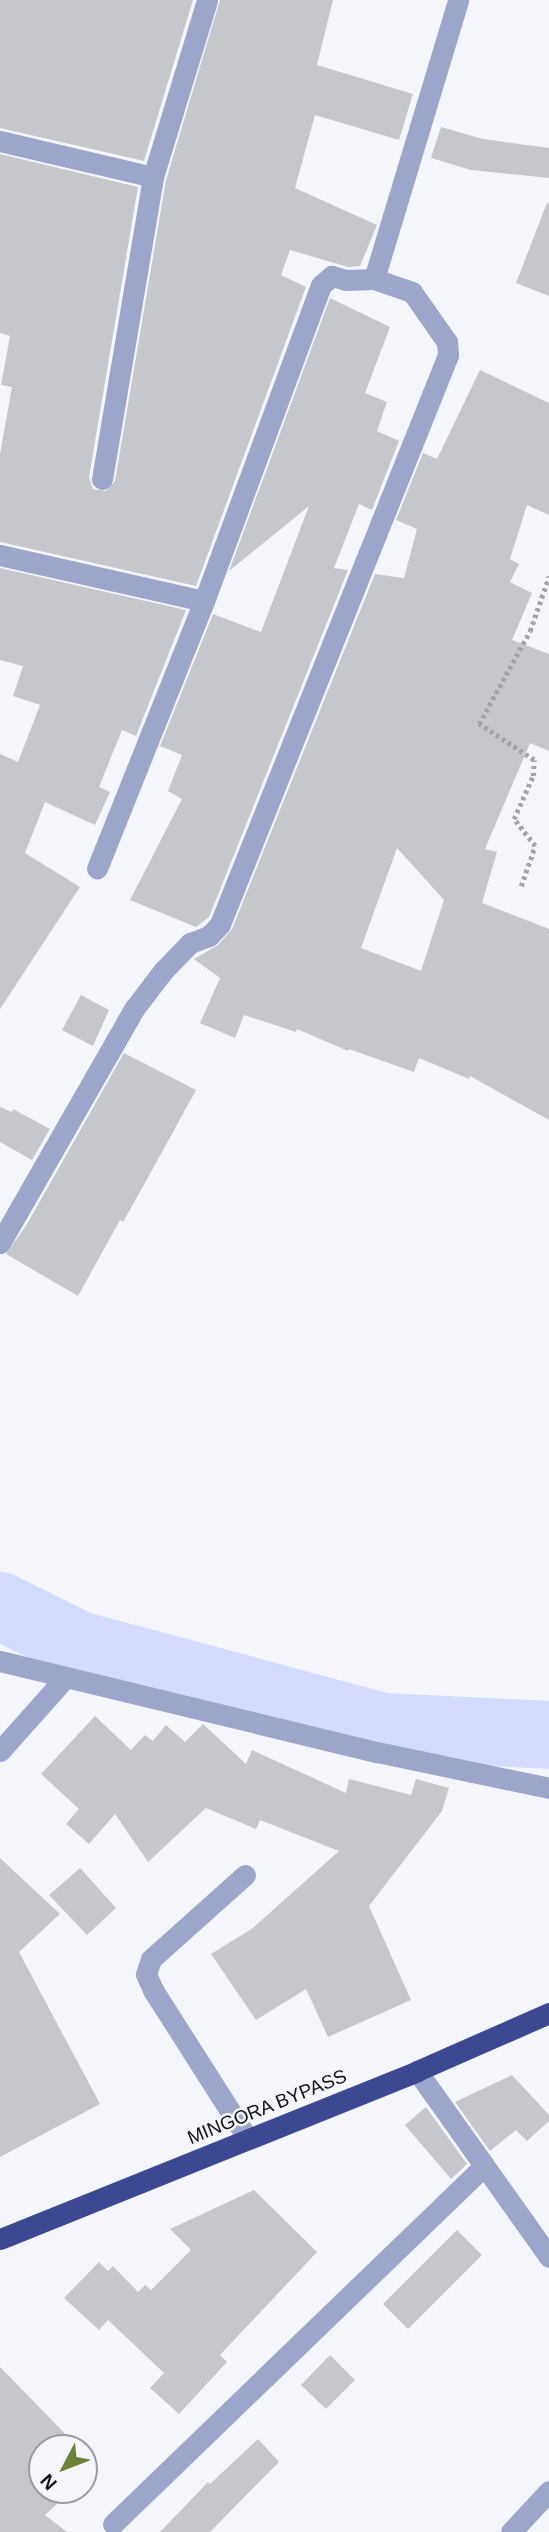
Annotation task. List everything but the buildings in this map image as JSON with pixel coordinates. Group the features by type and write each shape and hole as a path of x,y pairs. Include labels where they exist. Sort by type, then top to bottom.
{"highway":[{"name":"MINGORA BYPASS","path":"0,2239 417,2071 549,2013"}],"street":[{"path":"102,479 153,177 207,0"},
{"path":"374,279 458,0"},
{"path":"0,141 153,177"},
{"path":"0,1243 134,1009 163,971 190,943 209,936 220,924 448,355 447,342 412,292 374,279 346,280 332,276 321,285 204,601 97,868"},
{"path":"0,555 204,601"},
{"path":"0,1661 377,1752 549,1788"},
{"path":"0,1751 65,1678"},
{"path":"245,1875 151,1959 146,1974 153,1990 248,2139"},
{"path":"417,2071 549,2257"},
{"path":"113,2524 484,2166"},
{"path":"511,2532 549,2491"}],"path":[{"path":"521,886 535,846 514,819 533,776 534,760 479,724 530,631 549,576"}],"waterway":[{"path":"0,1606 79,1645 382,1727 549,1735"}]}
